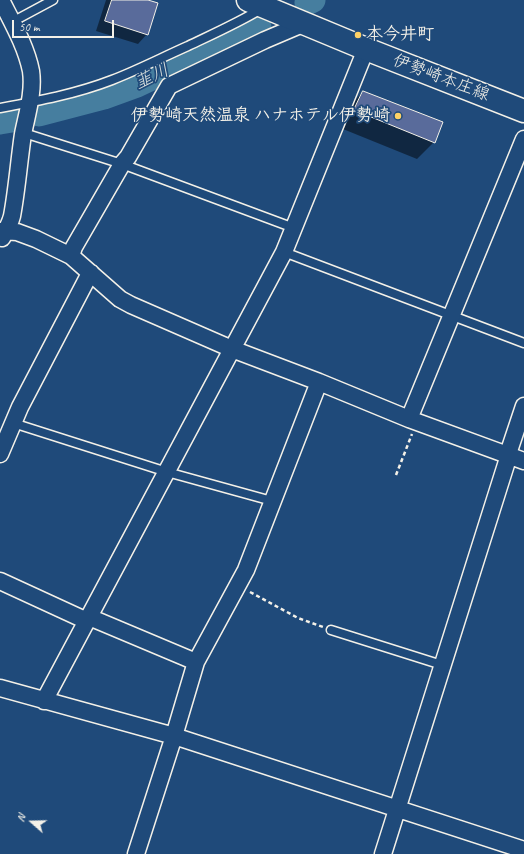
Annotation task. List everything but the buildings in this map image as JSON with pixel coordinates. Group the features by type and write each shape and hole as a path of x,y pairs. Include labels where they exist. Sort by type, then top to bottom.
{"main road":[{"name":"伊勢崎本庄線","path":"263,2 305,23 366,49 524,111"}],"street":[{"path":"1,0 27,56 32,82 12,217 2,234"},
{"path":"71,256 74,247 169,86 265,40 305,23"},
{"path":"44,701 284,252 366,49"},
{"path":"413,421 451,315 524,138"},
{"path":"2,234 17,232 36,239 71,256 120,299 232,349 319,382 413,421 517,458"},
{"path":"0,454 6,421 20,407 91,273"},
{"path":"136,854 196,662 246,570 319,382"},
{"path":"517,458 510,448 524,406"},
{"path":"383,854 442,664 517,458"},
{"path":"0,581 88,619 196,662"},
{"path":"0,688 174,736 524,850"}],"lane":[{"path":"12,22 53,0"},
{"path":"0,108 30,103 112,80 205,38 247,17 263,2"},
{"path":"24,133 122,164 294,228"},
{"path":"284,252 524,344"},
{"path":"6,421 167,472 272,501"},
{"path":"331,630 442,664"}],"path":[{"path":"396,475 413,421"},
{"path":"237,586 298,618 331,630"}],"waterway":[{"name":"韮川","path":"307,3 313,0"},
{"name":"韮川","path":"39,114 104,97 137,85 259,27"},
{"name":"韮川","path":"0,122 18,119"}],"place":[{"name":"本今井町","path":"358,35"},
{"name":"伊勢崎天然温泉 ハナホテル伊勢崎","path":"398,116"}]}
